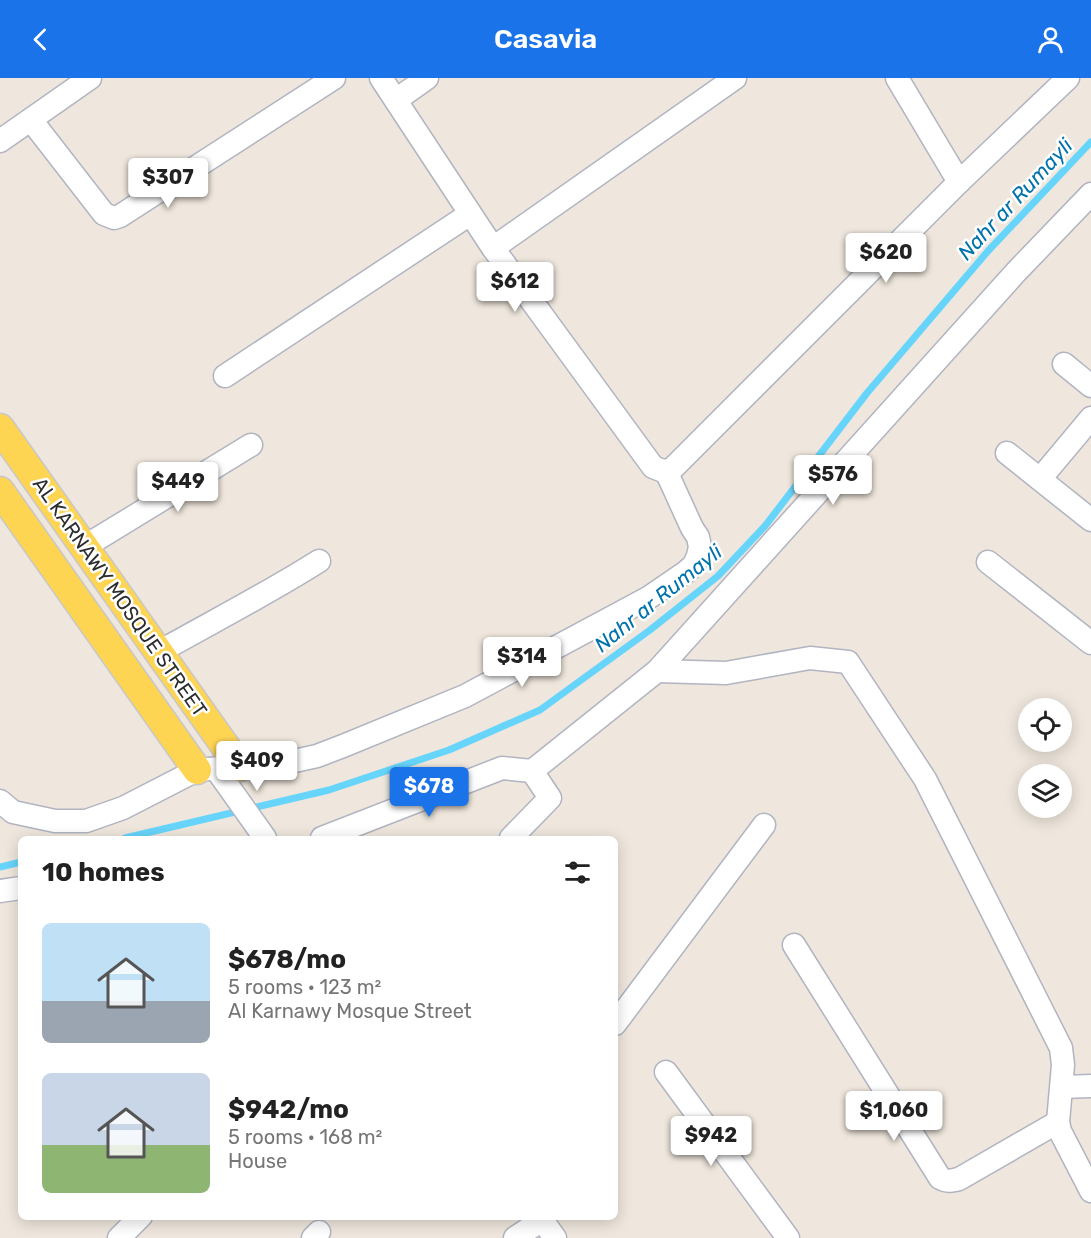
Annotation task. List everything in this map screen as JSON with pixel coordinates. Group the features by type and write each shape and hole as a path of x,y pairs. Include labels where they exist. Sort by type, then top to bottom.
{"main road":[{"name":"AL KARNAWY MOSQUE STREET","path":"0,428 159,652 218,768"},
{"name":"AL KARNAWY MOSQUE STREET","path":"0,491 218,768"}],"street":[{"path":"0,141 90,78"},
{"path":"31,120 104,214 114,218 334,78"},
{"path":"381,78 493,248 653,467 666,471 674,467 959,182 1068,78"},
{"path":"396,100 427,78"},
{"path":"493,248 735,78"},
{"path":"897,78 959,182"},
{"path":"326,836 502,768 532,771 657,671 1016,272 1091,194"},
{"path":"225,376 470,214"},
{"path":"1064,364 1091,386"},
{"path":"1040,479 1091,418"},
{"path":"84,547 251,445"},
{"path":"1006,453 1091,520"},
{"path":"0,801 13,812 55,821 86,821 218,768 290,762 317,756 465,696 648,598 694,565 700,547 698,537 666,471"},
{"path":"159,652 277,587 319,561"},
{"path":"988,562 1091,643"},
{"path":"657,671 726,673 810,658 848,662 925,779 1061,1048 1063,1065 1058,1122 1063,1138 1091,1191"},
{"path":"218,768 264,836"},
{"path":"513,836 550,798 532,771"},
{"path":"618,1019 764,825"},
{"path":"0,891 18,888"},
{"path":"794,945 940,1178 946,1181 959,1179 1058,1122"},
{"path":"666,1072 788,1238"},
{"path":"1062,1087 1091,1086"},
{"path":"119,1238 137,1220"},
{"path":"515,1238 542,1220 555,1238"}],"waterway":[{"name":"Nahr ar Rumayli","path":"134,836 329,790 449,750 540,710 650,630 718,576 765,526 867,393 988,251 1091,142"},
{"name":"Nahr ar Rumayli","path":"0,867 18,863"}]}
